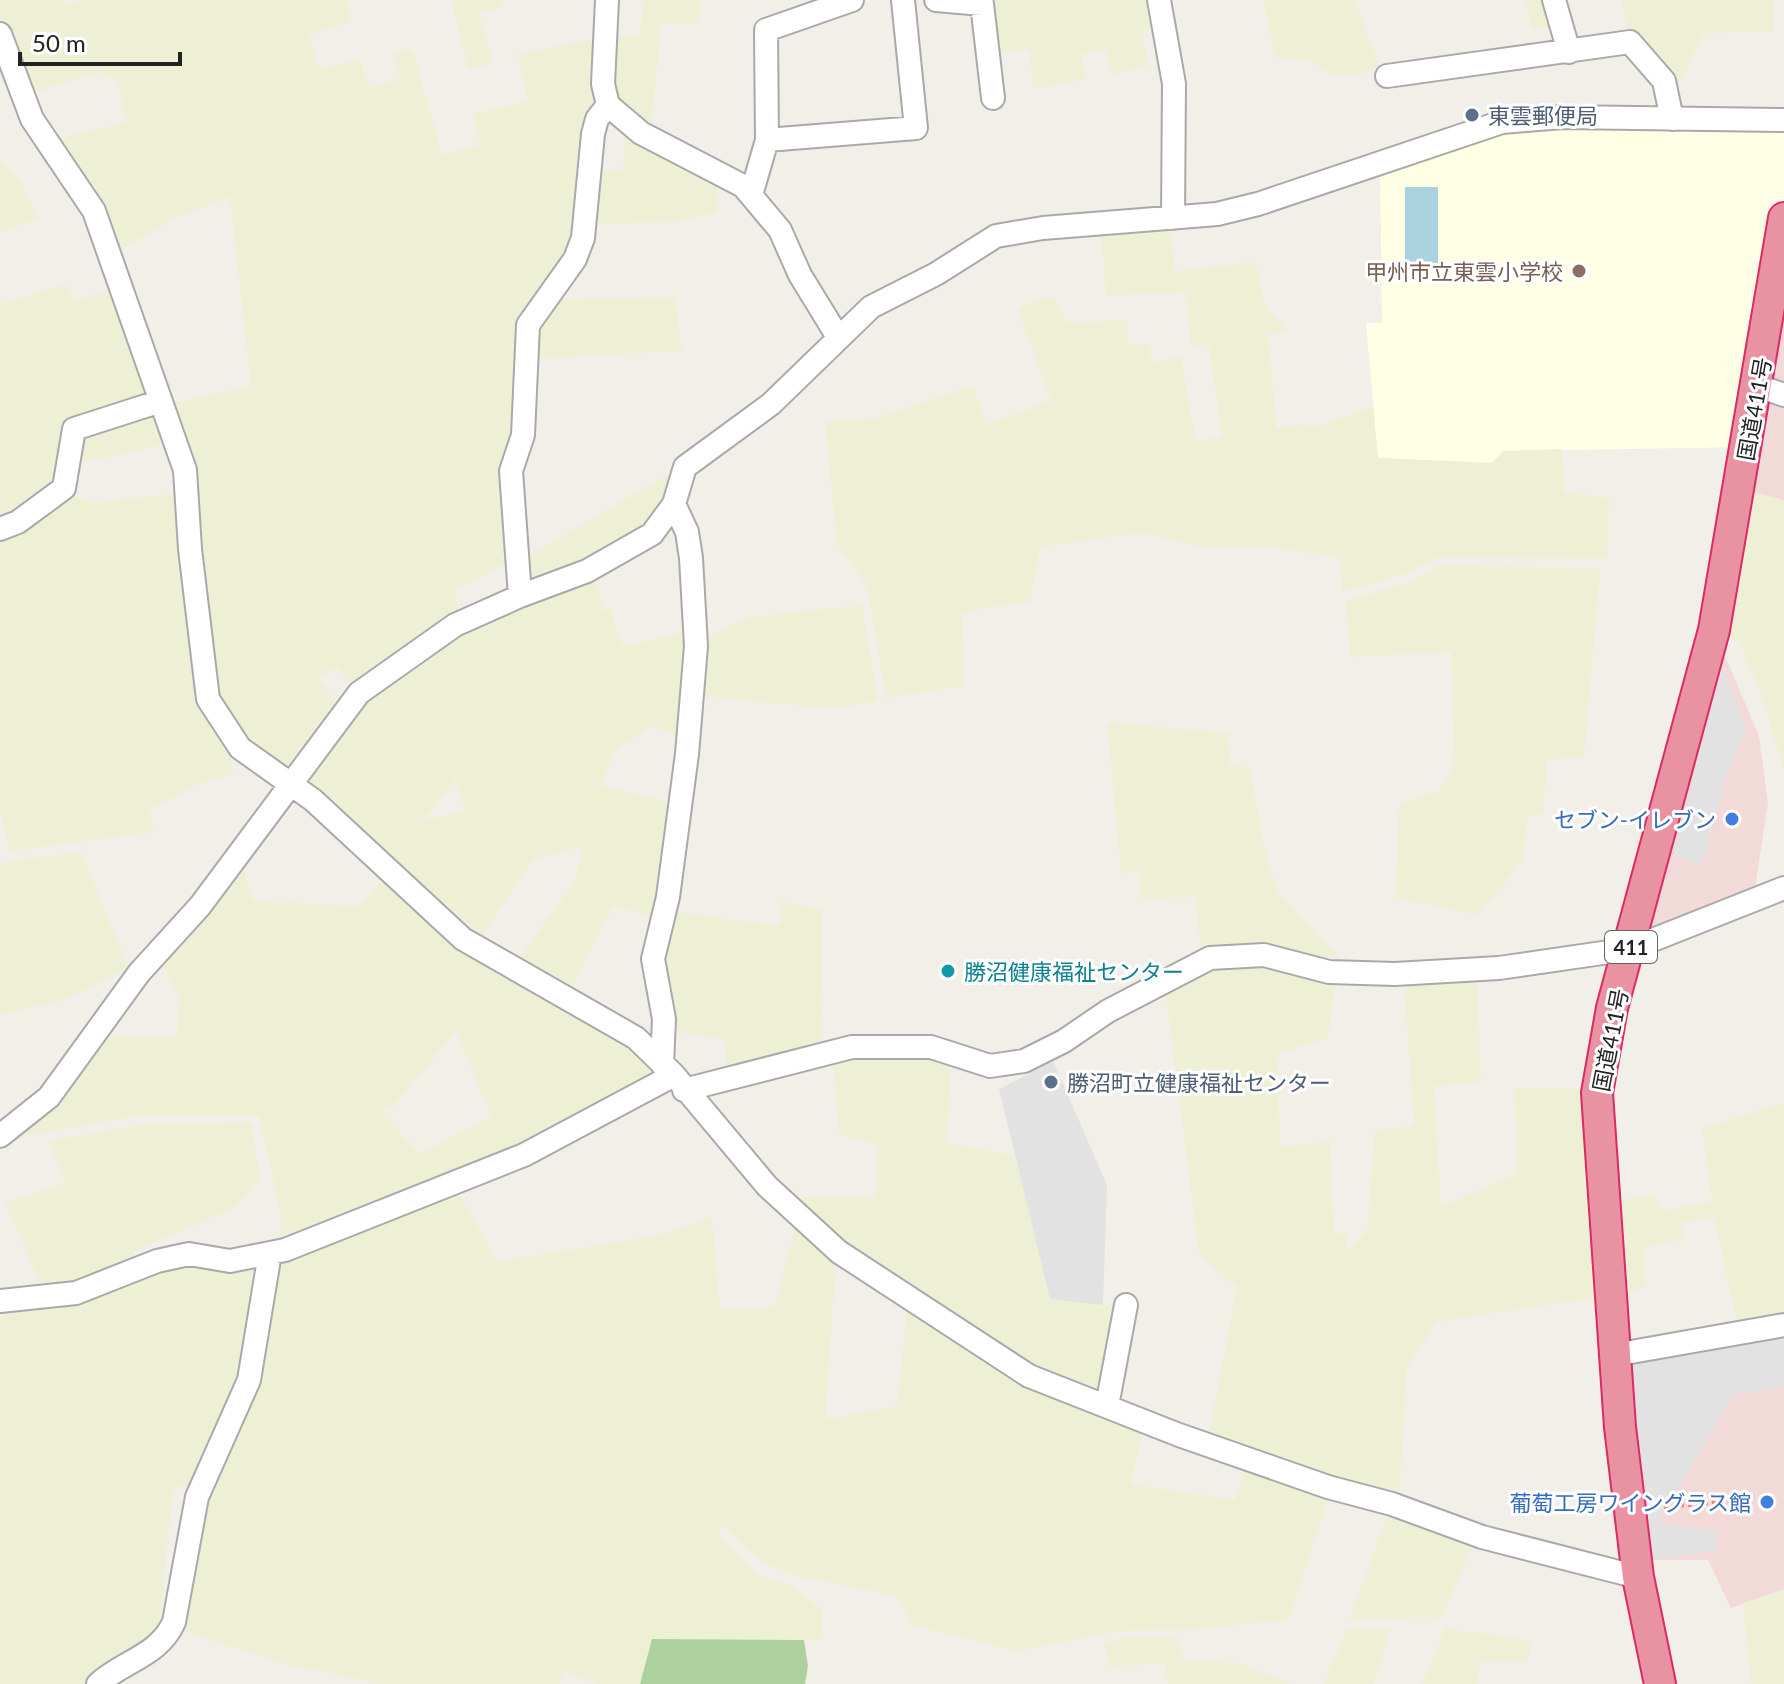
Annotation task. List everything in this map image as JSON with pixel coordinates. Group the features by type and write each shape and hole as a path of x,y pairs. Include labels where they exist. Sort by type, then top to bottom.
{"highway":[{"name":"国道411号","path":"1660,1684 1638,1577 1614,1355 1597,1093 1612,1008 1714,630 1771,390 1784,218"}],"street":[{"path":"607,0 603,84 608,105 641,133 743,186 780,230 800,275 838,337"},
{"path":"751,195 767,140 766,30 852,0"},
{"path":"767,140 916,128 903,0"},
{"path":"936,0 982,4 993,98"},
{"path":"1159,0 1174,84 1173,218"},
{"path":"1554,0 1569,52"},
{"path":"0,34 32,119 94,211 185,470 190,549 208,699 240,748 313,800 463,939 636,1038 673,1076 767,1186 839,1252 1029,1376 1209,1446 1328,1487 1392,1504 1482,1537 1638,1577"},
{"path":"1387,76 1630,42 1664,81 1672,119"},
{"path":"520,596 511,471 523,435 528,325 575,259 583,238 593,134 597,119 608,105"},
{"path":"0,1136 49,1097 139,973 200,906 288,783 359,693 455,625 587,571 652,534 674,504 685,467 771,404 871,307 936,274 996,236 1043,228 1217,214 1258,204 1502,122 1563,117 1784,120"},
{"path":"0,529 18,522 64,488 74,429 161,401"},
{"path":"673,1076 653,959 668,897 685,768 696,646 687,532 674,504"},
{"path":"0,1301 76,1293 157,1261 189,1254 230,1261 270,1253 524,1155 673,1076 852,1047 931,1047 990,1066 1024,1061 1064,1041 1108,1011 1210,958 1264,955 1329,972 1395,974 1499,968 1630,949 1784,888"},
{"path":"98,1684 108,1675 141,1659 169,1635 197,1497 249,1380 270,1253"},
{"path":"1107,1406 1126,1305"},
{"path":"1614,1355 1784,1325"}],"path":[{"path":"1664,1507 1733,1501"}],"shaded area":[{"path":"0,0 63,0 65,5 88,0 348,0 350,22 308,35 320,70 359,59 369,88 400,79 393,54 412,49 442,155 480,145 473,114 528,101 518,54 597,38 596,87 588,125 579,232 537,306 513,560 454,591 459,614 351,685 337,667 317,677 336,703 284,769 240,737 218,699 171,404 251,386 230,197 175,218 118,251 102,203 77,175 56,139 126,123 117,81 98,72 29,94 0,17"},
{"path":"451,0 502,0 504,6 479,14 493,63 469,69"},
{"path":"643,0 700,0 699,25 661,23 652,122 619,110 612,89 614,37 640,36"},
{"path":"987,0 1153,0 1158,27 1142,30 1148,66 1112,75 1107,50 1081,54 1086,79 1033,89 1029,50 994,52"},
{"path":"1263,0 1355,0 1380,69 1351,76 1332,74 1305,59 1276,58"},
{"path":"1526,0 1550,0 1555,26 1531,29"},
{"path":"1621,0 1774,0 1774,32 1704,33 1676,91 1628,34"},
{"name":"甲州市立東雲小学校","path":"1784,120 1784,218 1748,447 1504,451 1492,463 1378,458 1366,323 1382,323 1380,163 1502,122"},
{"path":"624,126 717,179 717,213 673,222 593,224 595,171 623,171"},
{"path":"0,159 20,180 39,217 0,233"},
{"path":"1784,218 1784,500 1740,489"},
{"path":"1170,228 1175,271 1256,262 1264,303 1286,330 1268,335 1277,428 1302,424 1318,427 1373,406 1378,458 1492,463 1503,451 1562,449 1564,492 1609,498 1608,559 1436,557 1409,573 1343,592 1339,557 1260,546 1213,549 1139,533 1040,547 1030,601 962,613 964,686 886,698 867,586 837,544 825,421 871,419 973,386 987,425 1051,400 1017,307 1053,296 1067,323 1127,320 1128,345 1149,345 1152,362 1181,357 1196,442 1222,436 1209,345 1191,348 1186,292 1106,296 1101,232"},
{"path":"66,284 72,301 110,290 151,400 70,427 62,483 0,524 0,304"},
{"path":"675,297 682,351 534,359 530,327 553,300"},
{"path":"151,408 167,444 91,461 73,460 78,430"},
{"path":"672,472 655,515 631,538 527,587 527,557"},
{"path":"68,492 92,503 176,493 198,694 212,730 229,747 234,774 200,783 149,810 154,832 10,851 0,811 0,535"},
{"path":"1750,492 1784,500 1784,771 1761,694 1739,640 1726,639"},
{"path":"1441,565 1600,569 1584,757 1547,760 1543,813 1528,817 1522,860 1479,915 1396,898 1399,804 1439,791 1455,766 1451,652 1351,657 1345,601 1410,582"},
{"path":"594,576 603,611 611,609 622,647 689,631 682,738 652,726 614,752 600,786 672,803 657,917 614,905 573,986 520,957 573,884 584,846 533,859 483,935 422,886 387,850 304,778 352,714 378,687 455,636","holes":["456,779 465,811 422,821"]},
{"path":"862,605 878,701 835,709 699,696 703,639 749,617"},
{"path":"1714,630 1759,736 1768,803 1753,901 1630,949"},
{"path":"1722,663 1746,730 1726,776 1705,854 1699,865 1673,855"},
{"path":"1107,722 1228,733 1230,765 1250,767 1263,843 1278,892 1341,959 1247,943 1200,946 1196,897 1141,899 1139,872 1121,873"},
{"path":"81,852 129,968 61,1001 0,1015 0,863"},
{"path":"243,867 253,901 360,906 386,876 634,1046 659,1074 517,1150 279,1244 281,1216 259,1115 141,1115 16,1138 59,1099 111,1036 177,1036 179,999 164,964","holes":["456,1032 491,1116 420,1154 380,1111 394,1105"]},
{"path":"781,902 822,909 821,1046 727,1065 724,1039 673,1032 658,958 670,911 780,926"},
{"path":"1231,959 1336,979 1328,1038 1277,1054 1280,1147 1330,1141 1334,1234 1346,1234 1347,1252 1367,1230 1375,1130 1414,1125 1404,981 1477,976 1481,1082 1434,1086 1441,1207 1516,1174 1515,1088 1584,1089 1599,1297 1437,1322 1407,1368 1399,1498 1209,1433 1237,1287 1199,1254 1165,987"},
{"path":"887,1054 951,1063 947,1143 1015,1156 1050,1299 1116,1305 1102,1393 1037,1373 840,1242 792,1198 876,1198 876,1145 839,1134 833,1058"},
{"path":"1053,1061 1107,1185 1103,1305 1050,1299 999,1089"},
{"path":"1784,1103 1784,1320 1738,1327 1714,1217 1680,1223 1684,1240 1644,1247 1645,1287 1628,1293 1621,1200 1656,1195 1661,1211 1712,1201 1702,1128"},
{"path":"251,1123 260,1179 236,1207 132,1252 137,1262 71,1287 42,1288 5,1203 65,1183 49,1141 143,1124"},
{"path":"456,1189 498,1261 660,1235 712,1217 720,1310 775,1307 796,1224 836,1258 825,1420 897,1405 907,1310 1019,1378 1143,1428 1131,1484 1235,1500 1248,1464 1329,1495 1288,1620 1190,1630 1122,1631 1016,1651 912,1625 897,1597 793,1575 761,1561 722,1525 718,1535 756,1574 790,1585 822,1609 821,1640 653,1639 640,1684 597,1684 563,1670 559,1684 380,1684 281,1663 180,1630 205,1495 275,1260"},
{"path":"261,1262 243,1373 195,1486 175,1486 172,1497 160,1618 169,1614 167,1630 91,1684 0,1684 0,1308 161,1265"},
{"path":"1784,1325 1784,1589 1731,1608 1708,1560 1640,1560 1620,1427"},
{"path":"1784,1334 1784,1387 1735,1394 1657,1522 1716,1531 1715,1551 1640,1560 1614,1355"},
{"path":"1389,1511 1473,1544 1442,1617 1349,1620"},
{"path":"1784,1590 1784,1684 1751,1684 1743,1603"},
{"path":"1391,1627 1374,1684 1324,1684 1347,1628"},
{"path":"1446,1628 1531,1641 1528,1662 1480,1661 1477,1684 1422,1684"},
{"path":"1130,1637 1179,1638 1182,1659 1241,1663 1291,1684 1168,1684 1165,1663 1109,1667 1104,1643"}],"green space":[{"path":"652,1639 804,1640 808,1666 805,1684 640,1684"}],"water":[{"path":"1405,187 1438,187 1438,267 1405,266"}],"place":[{"name":"東雲郵便局","path":"1472,115"},
{"name":"甲州市立東雲小学校","path":"1579,271"},
{"name":"セブン-イレブン","path":"1732,819"},
{"name":"勝沼健康福祉センター","path":"948,971"},
{"name":"勝沼町立健康福祉センター","path":"1051,1082"},
{"name":"葡萄工房ワイングラス館","path":"1767,1502"}]}
